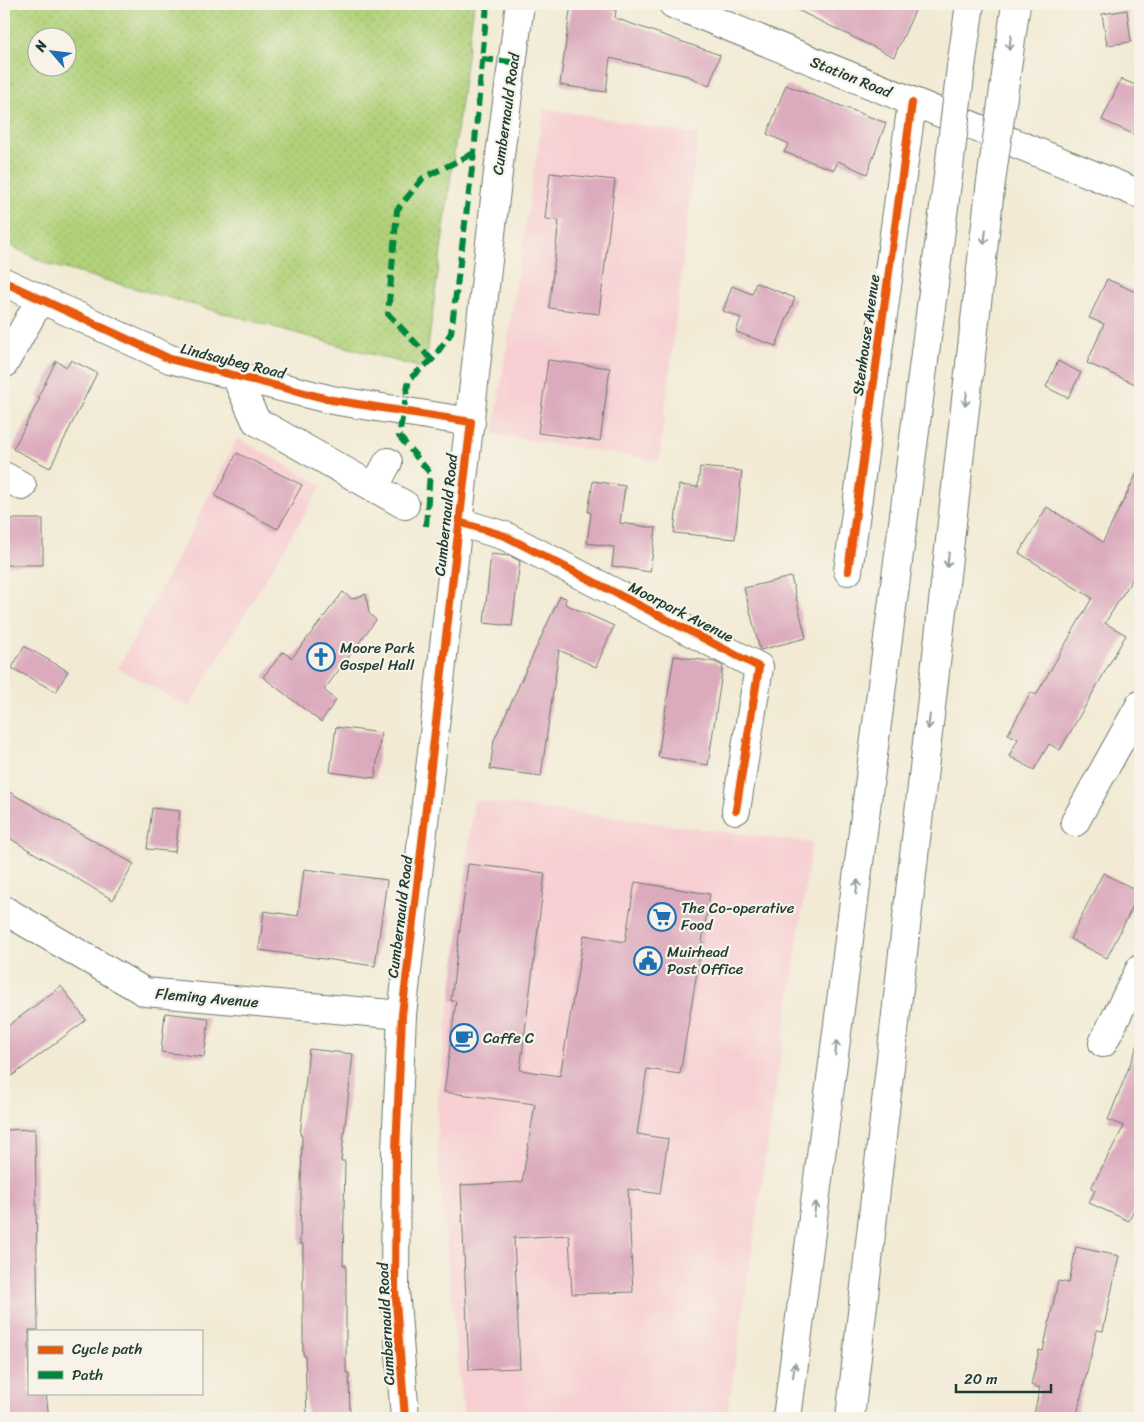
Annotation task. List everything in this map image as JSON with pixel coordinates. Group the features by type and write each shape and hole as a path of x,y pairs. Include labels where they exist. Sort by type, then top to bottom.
{"main road":[{"name":"Cumbernauld Road","path":"405,1418 395,1288 396,1150 402,1015 500,155 520,4"},
{"name":"Station Road","path":"673,4 912,103 1140,194"},
{"path":"787,1418 970,4"},
{"path":"850,1418 990,189 1016,4"},
{"name":"Stenhouse Avenue","path":"848,571 912,103"},
{"name":"Lindsaybeg Road","path":"4,282 170,359 332,400 471,422"},
{"path":"4,364 40,300"},
{"name":"Lindsaybeg Road","path":"235,375 256,421 405,505"},
{"path":"374,488 388,462"},
{"name":"Moorpark Avenue","path":"459,522 505,536 759,667 736,810"},
{"path":"1076,822 1140,705"},
{"name":"Fleming Avenue","path":"4,910 145,992 402,1015"},
{"path":"1103,1043 1140,968"}],"shaded area":[{"path":"544,108 698,135 659,461 493,434"},
{"path":"237,438 322,485 189,707 118,668 186,542"},
{"path":"474,800 812,843 727,1418 464,1418 438,1166 437,1108"}],"green space":[{"path":"4,4 474,4 425,369 47,264 4,242"}],"building":[{"path":"571,4 616,10 615,18 720,55 709,86 688,76 610,58 606,92 560,85"},
{"path":"785,4 918,4 894,57"},
{"path":"1127,10 1131,42 1107,45 1102,14"},
{"path":"1121,79 1140,87 1140,137 1102,120"},
{"path":"786,85 886,123 867,174 838,161 834,170 784,152 789,144 767,134"},
{"path":"550,173 615,180 599,314 549,308 559,220 545,219"},
{"path":"1107,279 1140,294 1140,386 1087,363 1104,324 1089,318"},
{"path":"756,283 795,298 776,346 736,332 741,318 723,311 732,286 752,294"},
{"path":"71,360 97,373 50,468 13,449 40,398 38,397 56,361 67,367"},
{"path":"548,360 610,368 600,441 538,433"},
{"path":"1058,361 1081,373 1068,398 1046,387"},
{"path":"237,453 302,485 278,529 215,496"},
{"path":"700,467 742,471 735,539 674,533 679,485 698,487"},
{"path":"1140,467 1140,567 1105,623 1126,635 1060,750 1049,744 1034,770 1009,756 1018,739 1008,734 1031,692 1036,695 1092,598 1019,553 1047,507 1103,542"},
{"path":"593,481 625,486 620,523 656,528 650,572 612,566 614,547 587,543 591,513 588,512"},
{"path":"5,519 43,519 43,565 4,565"},
{"path":"491,554 510,556 520,561 512,626 484,623"},
{"path":"791,577 806,638 760,650 744,588"},
{"name":"Moore Park Gospel Hall","path":"343,592 352,599 366,594 369,613 376,620 324,690 336,700 321,722 263,677 283,652 292,658"},
{"path":"560,596 566,598 565,604 614,626 596,667 559,650 541,776 490,769 494,740"},
{"path":"24,646 68,671 56,692 12,668"},
{"path":"674,656 715,662 723,666 708,765 658,757"},
{"path":"336,727 381,733 375,778 330,772"},
{"path":"4,789 134,864 113,900 4,835"},
{"path":"152,808 180,811 175,852 147,849"},
{"path":"468,864 545,873 520,1070 560,1076 584,935 625,942 635,882 710,894 680,1074 647,1069 637,1134 668,1139 660,1194 628,1189 633,1292 572,1294 569,1235 514,1238 520,1368 469,1370 461,1185 522,1182 535,1104 444,1092 456,1001 451,1001"},
{"path":"304,869 387,880 375,966 259,950 264,911 298,916"},
{"path":"1103,873 1140,892 1107,958 1070,939"},
{"path":"61,986 86,1020 4,1082 4,1029"},
{"path":"165,1013 209,1018 204,1057 161,1052"},
{"path":"1139,1042 1140,1195 1129,1221 1089,1203 1095,1190 1091,1188 1124,1126 1108,1120"},
{"path":"309,1049 353,1054 341,1161 345,1161 343,1265 346,1265 346,1373 349,1373 350,1418 307,1418 305,1355 303,1355 303,1244 300,1244 302,1135 300,1135"},
{"path":"35,1129 38,1330 28,1330 28,1394 46,1394 49,1418 6,1418 4,1397 4,1130"},
{"path":"1076,1247 1119,1256 1103,1331 1097,1330 1076,1418 1033,1418 1040,1388 1031,1385 1039,1350 1043,1351 1058,1281 1069,1283"}],"marked path":[{"path":"426,526 430,473 399,436 409,379 432,360 451,333 474,153 487,4"},
{"path":"482,59 513,62"},
{"path":"432,360 388,314 397,210 423,178 474,153"}],"cycle path":[{"path":"848,571 912,103"},
{"path":"4,282 170,359 332,400 471,422 402,1015 396,1150 395,1289 405,1418"},
{"path":"459,522 505,536 759,667 736,810"}],"place":[{"name":"Moore Park Gospel Hall","path":"321,657"},
{"name":"The Co-operative Food","path":"662,917"},
{"name":"Muirhead Post Office","path":"648,961"},
{"name":"Caffe C","path":"464,1038"}]}
